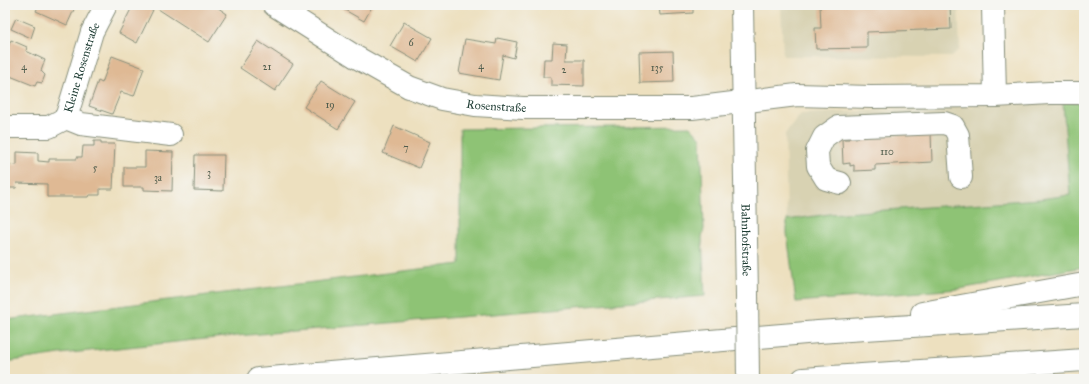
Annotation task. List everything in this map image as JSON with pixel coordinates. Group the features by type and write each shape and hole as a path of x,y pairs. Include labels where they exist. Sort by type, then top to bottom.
{"main road":[{"name":"Kleine Rosenstraße","path":"5,127 49,127 66,118 92,32 106,5"},
{"name":"Rosenstraße","path":"274,5 356,57 409,87 442,99 475,105 572,109 692,108 745,101"},
{"name":"Bahnhofstraße","path":"742,5 745,101 748,379"},
{"path":"993,5 995,96"},
{"path":"745,101 797,95 871,97 995,96 1084,93"},
{"path":"66,118 81,124 172,135"},
{"path":"840,183 826,179 818,166 817,151 824,137 838,127 944,123 953,126 958,134 961,177"},
{"path":"818,332 1084,284"},
{"path":"258,379 818,332 1084,315"},
{"path":"818,379 1084,360"}],"shaded area":[{"path":"781,5 958,5 960,49 952,57 783,56"},
{"path":"1063,102 1070,195 1040,199 830,214 787,220 785,134 801,114"}],"green space":[{"path":"1063,102 1084,102 1084,267 959,289 796,302 787,233 787,220 830,214 1040,199 1070,195"},
{"path":"690,126 701,138 704,229 702,237 705,296 225,337 60,354 5,362 5,320 460,264 460,129"}],"building":[{"path":"39,5 76,5 67,25 36,11"},
{"path":"133,5 143,5 153,10 137,43 119,33"},
{"path":"157,5 214,5 227,14 209,42 155,7"},
{"path":"336,5 373,5 364,21"},
{"path":"659,5 693,5 693,13 660,15"},
{"path":"820,5 950,5 951,29 867,32 867,48 816,49 815,28 821,28"},
{"path":"16,18 35,26 31,38 11,29"},
{"path":"404,22 432,38 418,62 390,46"},
{"path":"497,38 517,42 514,58 503,55 499,80 459,73 465,39 496,44"},
{"path":"11,40 27,47 26,51 45,60 41,71 45,75 42,83 37,82 35,86 5,74 5,54"},
{"path":"258,41 293,64 275,91 240,68"},
{"path":"553,43 567,44 566,60 584,60 584,86 551,85 551,77 543,77 544,59 552,59"},
{"path":"673,51 674,82 640,83 639,52"},
{"path":"112,56 144,68 134,96 121,92 112,114 89,106 98,81 102,83"},
{"path":"321,81 355,102 338,129 304,107"},
{"path":"394,126 430,142 419,168 383,153"},
{"path":"931,133 932,162 875,165 875,170 854,171 854,165 850,166 850,163 843,164 842,139 849,139 849,137"},
{"path":"94,141 101,141 101,144 115,144 113,189 100,189 100,195 89,195 88,197 47,197 47,184 17,183 16,188 6,188 5,164 17,165 17,152 38,153 38,161 49,162 49,159 77,159 77,157 82,157 83,146 94,146"},
{"path":"145,151 173,152 172,191 144,190 144,187 124,187 124,167 145,167"},
{"path":"195,155 224,155 223,191 194,190"}]}
